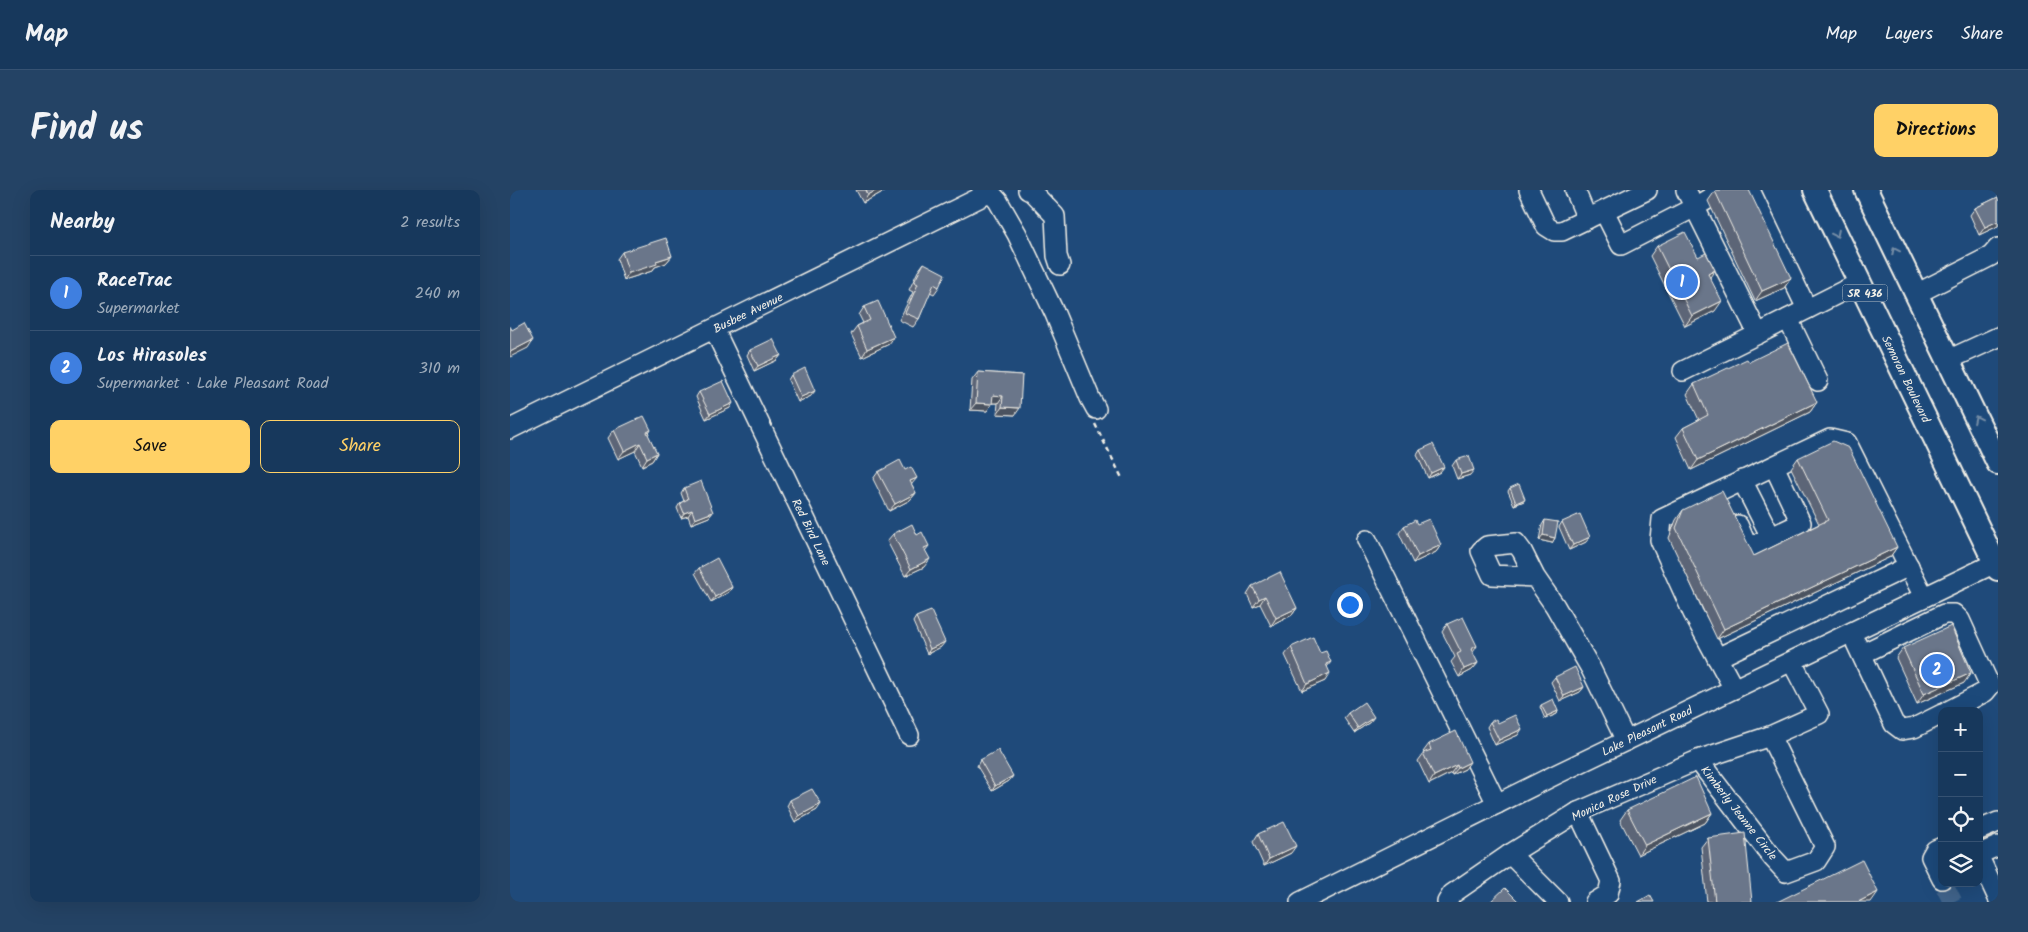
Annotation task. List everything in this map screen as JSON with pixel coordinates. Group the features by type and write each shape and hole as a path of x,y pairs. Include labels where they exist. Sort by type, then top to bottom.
{"main road":[{"name":"Semoran Boulevard","path":"1815,190 1997,565"},
{"path":"1866,190 1998,463"},
{"path":"1955,480 1992,525 1998,529"}],"street":[{"path":"1028,190 1056,216 1057,256 1060,265"},
{"path":"1529,190 1546,226 1554,231 1562,231 1647,190"},
{"path":"1575,190 1621,245 1695,207 1723,190"},
{"path":"1686,190 1758,334"},
{"path":"1750,190 1807,309"},
{"path":"987,192 998,201 1017,234 1063,332 1096,409"},
{"name":"Busbee Avenue","path":"510,429 987,192"},
{"path":"1916,294 1991,256 1998,248"},
{"path":"1683,371 1859,282"},
{"path":"1788,319 1818,381"},
{"name":"Red Bird Lane","path":"714,329 909,735"},
{"path":"1948,360 1998,337"},
{"path":"1734,689 1693,612 1660,540 1662,519 1721,490 1830,439 1847,443 1924,597"},
{"path":"1721,490 1748,548 1801,523 1774,466"},
{"path":"1742,480 1771,537"},
{"path":"1367,540 1497,804"},
{"name":"Lake Pleasant Road","path":"1300,902 1626,741 1924,597 1997,565"},
{"path":"1717,658 1908,566"},
{"path":"1535,578 1555,606 1591,669 1626,741"},
{"path":"1862,654 1944,614 1954,614 1960,620 1994,679 1985,692 1956,707"},
{"path":"1852,632 1894,724 1902,730 1914,728 1938,716"},
{"name":"Monica Rose Drive","path":"1447,902 1452,894 1510,854 1578,812 1698,760 1770,736 1819,714 1792,662"},
{"name":"Kimberly Jeanne Circle","path":"1698,760 1773,858 1786,872 1816,861 1825,846 1770,736"},
{"path":"1578,812 1611,881 1608,894 1595,902"},
{"path":"1983,828 1998,822"},
{"path":"1983,854 1998,846"},
{"path":"1938,849 1931,857 1938,870"},
{"path":"1510,854 1558,902"},
{"path":"1983,865 1998,898"}],"building":[{"path":"866,190 877,190 868,195"},
{"path":"1716,190 1749,190 1791,278 1762,291"},
{"path":"1998,197 1998,221 1985,227 1975,208"},
{"path":"1685,232 1698,257 1706,253 1715,270 1708,274 1722,301 1692,316 1657,246"},
{"path":"666,238 672,256 656,261 657,264 629,273 622,252"},
{"path":"924,263 945,274 939,287 934,284 919,319 905,313 918,284 914,282"},
{"path":"878,301 894,337 867,349 857,326 870,320 864,307"},
{"path":"524,323 533,340 510,352 510,326 512,330"},
{"path":"773,339 781,355 758,366 750,350"},
{"path":"1788,343 1817,402 1698,460 1683,428 1708,415 1694,384 1747,359 1749,362"},
{"path":"805,368 815,391 801,397 791,375"},
{"path":"978,372 1022,375 1020,408 1002,407 1003,396 993,395 992,404 976,403"},
{"path":"723,381 733,403 710,414 699,392"},
{"path":"644,416 651,430 647,432 657,453 647,458 640,443 624,451 614,430"},
{"path":"1833,441 1849,448 1897,547 1724,629 1676,528 1683,510 1722,491 1754,556 1828,520 1798,458"},
{"path":"1433,444 1444,467 1431,473 1420,450"},
{"path":"1469,456 1474,470 1461,474 1456,460"},
{"path":"900,460 905,470 911,467 917,478 910,481 916,493 895,504 878,472"},
{"path":"701,481 713,512 695,519 692,510 684,513 680,503 688,499 684,488"},
{"path":"1519,484 1525,499 1516,503 1510,488"},
{"path":"1580,514 1590,537 1573,545 1562,522"},
{"path":"1429,519 1441,545 1418,556 1404,526 1415,520 1417,524"},
{"path":"1545,520 1558,522 1555,538 1543,535"},
{"path":"912,524 917,535 922,532 929,546 924,548 930,559 911,569 893,534"},
{"path":"717,558 732,587 715,597 699,568"},
{"path":"1280,572 1297,608 1276,618 1265,596 1259,599 1252,586"},
{"path":"931,611 945,642 930,649 916,617"},
{"path":"1463,617 1477,646 1471,649 1478,663 1464,669 1457,654 1461,652 1447,624"},
{"path":"1951,626 1971,673 1924,694 1903,648"},
{"path":"1313,637 1320,653 1326,651 1331,662 1326,664 1330,673 1307,684 1291,647"},
{"path":"1575,667 1584,687 1564,696 1555,677"},
{"path":"1553,699 1558,711 1547,716 1541,705"},
{"path":"1364,702 1374,717 1358,728 1348,713"},
{"path":"1515,715 1522,729 1499,740 1490,722 1496,719 1498,723"},
{"path":"1456,731 1470,762 1458,768 1457,765 1434,776 1423,753 1431,750 1429,744"},
{"path":"998,750 1013,776 995,786 980,760"},
{"path":"1696,777 1712,813 1645,845 1627,810"},
{"path":"812,789 821,804 799,816 790,800"},
{"path":"1284,822 1296,846 1269,859 1258,834"},
{"path":"1745,833 1752,902 1715,902 1708,838"},
{"path":"1862,860 1878,892 1858,902 1777,902"},
{"path":"1505,888 1519,902 1490,902"},
{"path":"1650,895 1654,902 1638,902"}],"tunnel":[{"path":"1945,887 1953,902"}],"place":[{"name":"RaceTrac","path":"1682,282"},
{"name":"Los Hirasoles","path":"1937,670"}]}
